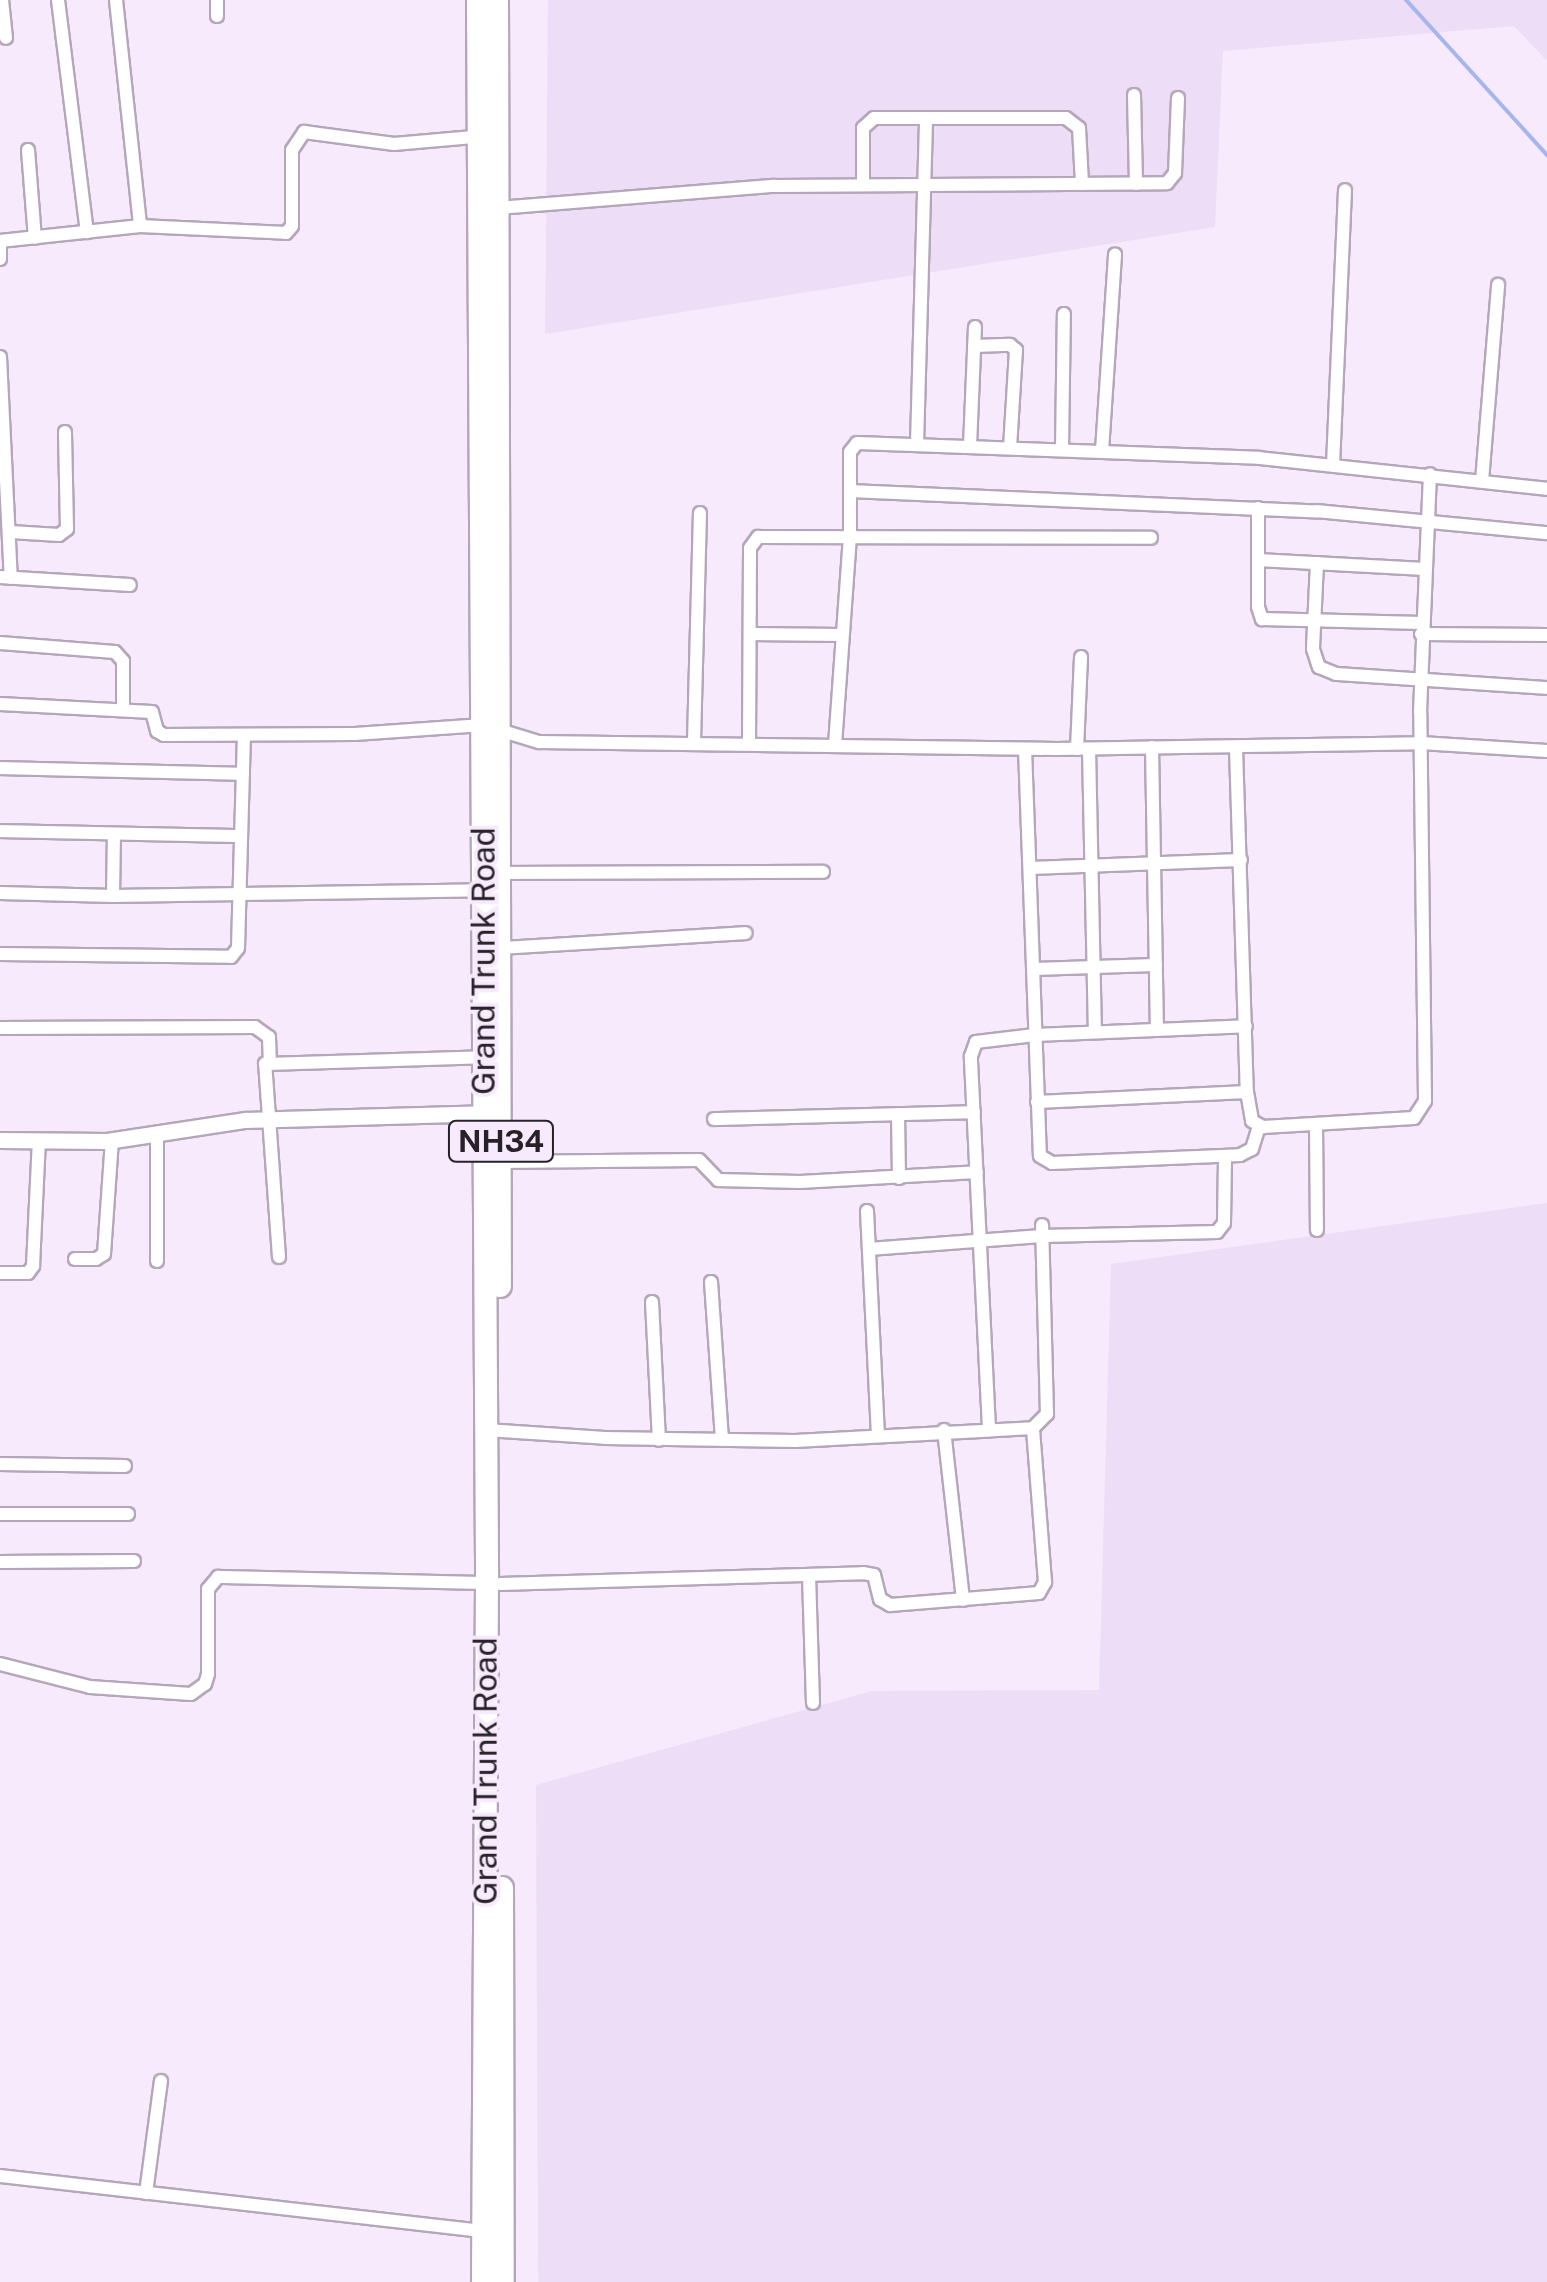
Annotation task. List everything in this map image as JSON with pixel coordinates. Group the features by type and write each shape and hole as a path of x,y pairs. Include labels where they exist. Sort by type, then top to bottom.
{"highway":[{"name":"Grand Trunk Road","path":"478,0 488,136 498,208 491,729"},
{"name":"Grand Trunk Road","path":"493,1431 501,1162 485,1056 492,881 488,136 497,0"},
{"name":"Grand Trunk Road","path":"492,881 501,948 493,1113 493,1431 503,2282"},
{"name":"Grand Trunk Road","path":"483,2282 494,1610"}],"street":[{"path":"2,0 6,38"},
{"path":"58,0 88,232"},
{"path":"116,0 140,226"},
{"path":"216,16 217,0"},
{"path":"1134,95 1136,184"},
{"path":"498,208 774,186 1168,183 1174,177 1178,98"},
{"path":"863,184 864,128 870,120 926,118 1074,120 1079,128 1082,184"},
{"path":"917,444 926,118"},
{"path":"0,259 0,241 140,226 286,233 292,226 292,150 304,132 394,144 488,136"},
{"path":"28,150 35,238"},
{"path":"1334,465 1345,190"},
{"path":"1102,451 1115,254"},
{"path":"1482,480 1498,285"},
{"path":"1062,450 1064,314"},
{"path":"970,446 975,327"},
{"path":"974,346 1010,345 1016,350 1010,447"},
{"path":"0,357 10,532 6,578 130,585"},
{"path":"10,532 65,532 64,432"},
{"path":"836,744 852,446 862,442 1334,465 1547,489"},
{"path":"1259,1126 1414,1118 1424,1108 1421,678 1430,474"},
{"path":"850,492 1258,508 1547,533"},
{"path":"1258,508 1262,619 1547,635"},
{"path":"694,741 700,512"},
{"path":"750,744 752,542 766,534 1151,538"},
{"path":"1258,560 1425,569"},
{"path":"1317,563 1315,660 1328,672 1547,688"},
{"path":"750,634 841,635"},
{"path":"0,643 115,652 123,661 123,710"},
{"path":"1081,657 1092,866 1095,1032"},
{"path":"0,704 154,714 160,734 244,737 491,729 539,742 1083,749 1421,743 1547,751"},
{"path":"0,954 224,959 238,948 244,737"},
{"path":"1152,747 1158,1029"},
{"path":"1026,748 1039,1149 1045,1162 1225,1156 1252,1148 1259,1126"},
{"path":"1236,748 1247,1092 1250,1116 1259,1126"},
{"path":"0,768 243,774"},
{"path":"0,831 242,836"},
{"path":"113,896 114,834"},
{"path":"1030,868 1241,860"},
{"path":"0,893 238,894 492,881 823,872"},
{"path":"501,948 746,933"},
{"path":"1033,968 1156,965"},
{"path":"989,1429 971,1056 976,1042 1035,1034 1246,1026"},
{"path":"0,1028 254,1027 269,1037 270,1062"},
{"path":"279,1257 263,1067 270,1062 485,1056"},
{"path":"1038,1102 1247,1092"},
{"path":"714,1119 974,1112"},
{"path":"0,1140 112,1141 266,1119 493,1113"},
{"path":"898,1114 898,1178"},
{"path":"1316,1124 1317,1230"},
{"path":"157,1133 158,1261"},
{"path":"0,1274 28,1273 33,1266 39,1140"},
{"path":"75,1259 96,1259 104,1254 112,1141"},
{"path":"869,1250 1042,1230 1217,1232 1224,1222 1225,1156"},
{"path":"501,1162 700,1160 718,1180 898,1178 977,1172"},
{"path":"867,1211 878,1436"},
{"path":"493,1431 722,1440 1033,1428 1047,1414 1042,1230"},
{"path":"711,1282 722,1440"},
{"path":"652,1302 659,1440"},
{"path":"0,1664 90,1687 191,1694 205,1684 208,1674 208,1589 218,1577 494,1584 870,1574 886,1605 1034,1594 1044,1588 1033,1428"},
{"path":"944,1430 962,1600"},
{"path":"0,1464 125,1466"},
{"path":"0,1514 128,1514"},
{"path":"0,1562 134,1561"},
{"path":"809,1576 813,1703"},
{"path":"146,2193 161,2082"},
{"path":"0,2176 483,2232"}],"shaded area":[{"path":"548,0 1547,0 1547,61 1514,26 1223,51 1215,227 545,334"},
{"path":"1547,1203 1547,2282 538,2282 536,1785 872,1691 1099,1690 1111,1264"}],"waterway":[{"path":"1406,0 1547,155"}]}
